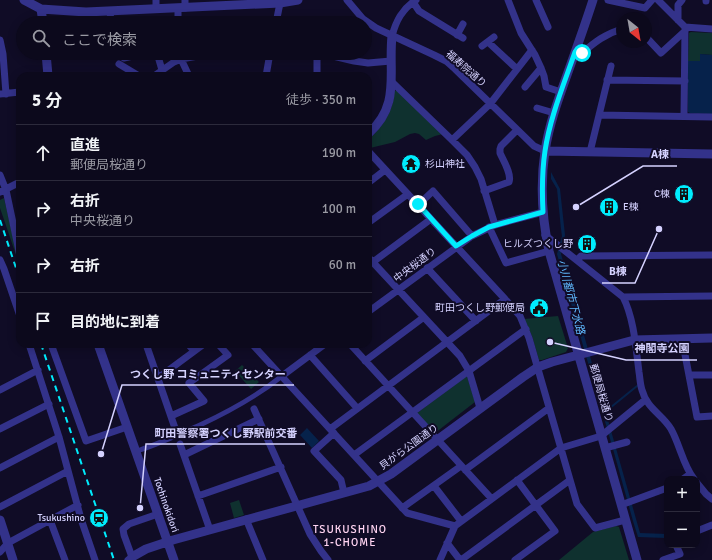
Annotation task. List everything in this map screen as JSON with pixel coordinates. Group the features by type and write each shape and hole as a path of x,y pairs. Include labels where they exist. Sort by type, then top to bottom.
{"street":[{"path":"24,0 66,12 110,11 156,5 279,2 298,0"},
{"name":"福寿院通り","path":"347,0 360,16"},
{"path":"508,0 521,33 541,68 546,87 561,92"},
{"path":"536,0 548,27"},
{"name":"郵便局桜通り","path":"594,0 554,113 545,151 543,173 543,212 549,251 601,436 611,446 621,505 636,560"},
{"path":"608,0 645,8 652,0"},
{"path":"658,0 685,29 684,116"},
{"path":"678,20 678,5 682,0"},
{"path":"277,16 279,2"},
{"path":"372,131 382,119 390,94 392,82 392,36 398,19 411,2 419,11 460,36 463,24"},
{"path":"41,4 42,16"},
{"path":"180,16 183,5"},
{"path":"110,11 110,16"},
{"name":"福寿院通り","path":"372,26 446,61 534,146 545,151"},
{"path":"652,43 661,53 685,29 712,29"},
{"path":"575,52 582,53 594,42 610,32 616,30"},
{"path":"494,37 485,44 517,69"},
{"path":"0,40 3,54 3,94 16,92"},
{"path":"452,140 490,104 532,50"},
{"path":"47,60 48,72"},
{"path":"124,60 122,61 134,72"},
{"path":"159,60 162,70"},
{"path":"159,72 176,60"},
{"path":"182,60 187,72"},
{"path":"267,72 269,60"},
{"path":"317,60 317,72"},
{"path":"350,60 368,63 391,61"},
{"path":"590,152 610,66"},
{"path":"525,86 541,68"},
{"path":"607,80 685,81"},
{"path":"392,82 463,150 475,167 484,191 492,226 506,263 549,251"},
{"path":"537,108 554,113"},
{"path":"599,115 712,117"},
{"path":"484,191 509,182 510,174 500,153 500,149 501,146 517,130"},
{"path":"545,151 712,154"},
{"path":"372,154 520,316 530,338 577,504 595,528 625,520"},
{"path":"372,180 386,170"},
{"path":"0,175 16,241"},
{"path":"3,191 16,184"},
{"path":"418,204 433,191 472,236"},
{"path":"372,220 408,194"},
{"name":"中央桜通り","path":"372,308 456,246 472,236 492,226 543,212"},
{"path":"372,258 431,219"},
{"path":"546,235 623,297 628,307 645,400 670,428 692,476"},
{"path":"577,260 582,256 712,255"},
{"path":"0,260 2,271 16,306"},
{"path":"372,261 460,356 469,371 480,408"},
{"path":"427,268 476,321"},
{"path":"623,297 712,296"},
{"path":"344,493 341,480 314,451 332,431 357,408 505,299"},
{"path":"365,361 424,317"},
{"path":"354,455 526,329"},
{"name":"貝がら公園通り","path":"130,559 146,549 167,542 379,482 523,376 538,367 578,354 634,340 712,338"},
{"path":"682,339 697,417 712,416"},
{"path":"30,348 49,404 84,528 95,560"},
{"path":"52,348 86,442 127,427"},
{"name":"Tochinokidori","path":"99,348 174,560"},
{"path":"147,348 210,530"},
{"path":"158,378 198,348"},
{"path":"171,416 204,401 189,383 228,355 222,348"},
{"path":"259,348 282,376 407,513 455,526"},
{"path":"140,450 162,443 177,433 232,410 249,400 320,348"},
{"path":"354,348 491,498"},
{"path":"310,355 357,408"},
{"path":"0,389 38,370"},
{"path":"689,375 712,375"},
{"path":"249,400 259,419 310,534 328,560"},
{"path":"440,560 455,526 461,521 561,448 601,436 645,400"},
{"path":"0,429 49,404"},
{"path":"402,508 463,468 549,408"},
{"path":"184,455 259,419"},
{"path":"0,468 59,437"},
{"path":"611,446 627,442"},
{"path":"198,496 280,467"},
{"path":"0,507 68,471"},
{"path":"515,560 555,531 516,480"},
{"path":"447,543 460,560 570,480"},
{"path":"434,486 461,521"},
{"path":"700,486 710,495"},
{"path":"621,505 664,490"},
{"path":"0,552 8,543 78,505"},
{"path":"130,559 123,529 129,524 158,514"},
{"path":"0,520 13,560"},
{"path":"50,520 65,560"},
{"path":"246,520 263,560"},
{"path":"700,530 712,525"},
{"path":"663,560 680,554 677,548"}],"green space":[{"path":"689,33 712,33 712,55 700,54 700,61 688,61"},
{"path":"394,91 397,91 443,134 426,140 419,134 415,133 395,142 372,148 372,136 386,118 392,105"},
{"path":"4,198 16,255 0,208 0,200"},
{"path":"558,316 568,348 566,352 539,360 532,336 524,319"},
{"path":"242,365 259,382 251,389 235,371"},
{"path":"467,376 475,402 435,433 417,413"},
{"path":"239,500 244,515 234,518 230,503"},
{"path":"616,526 619,527 629,560 559,560 593,532"}],"water":[{"path":"700,54 712,55 712,114 688,112 688,61 700,61"},
{"name":"小川都市下水路","path":"551,172 560,189 565,235 561,254 640,533 664,534 664,538 638,537 557,254 562,236 557,189 551,179"},
{"path":"307,428 319,441 312,448 300,435"}],"waterway":[{"path":"605,412 637,386"}],"railway":[{"path":"0,220 16,268"},
{"path":"42,348 114,560"}],"place":[{"name":"杉山神社","path":"411,164"},
{"name":"C棟","path":"684,194"},
{"name":"A棟","path":"576,207"},
{"name":"E棟","path":"609,207"},
{"name":"B棟","path":"659,229"},
{"name":"ヒルズつくし野","path":"587,244"},
{"name":"町田つくし野郵便局","path":"539,308"},
{"name":"神閣寺公園","path":"550,342"},
{"name":"つくし野 コミュニティセンター","path":"101,454"},
{"name":"町田警察署つくし野駅前交番","path":"140,508"},
{"name":"Tsukushino","path":"99,518"}],"district":[{"name":"TSUKUSHINO 1-CHOME","path":"350,535"}],"route":[{"path":"418,204 456,246 489,227 543,212 543,173 547,139 554,113 575,52 582,53"}]}
